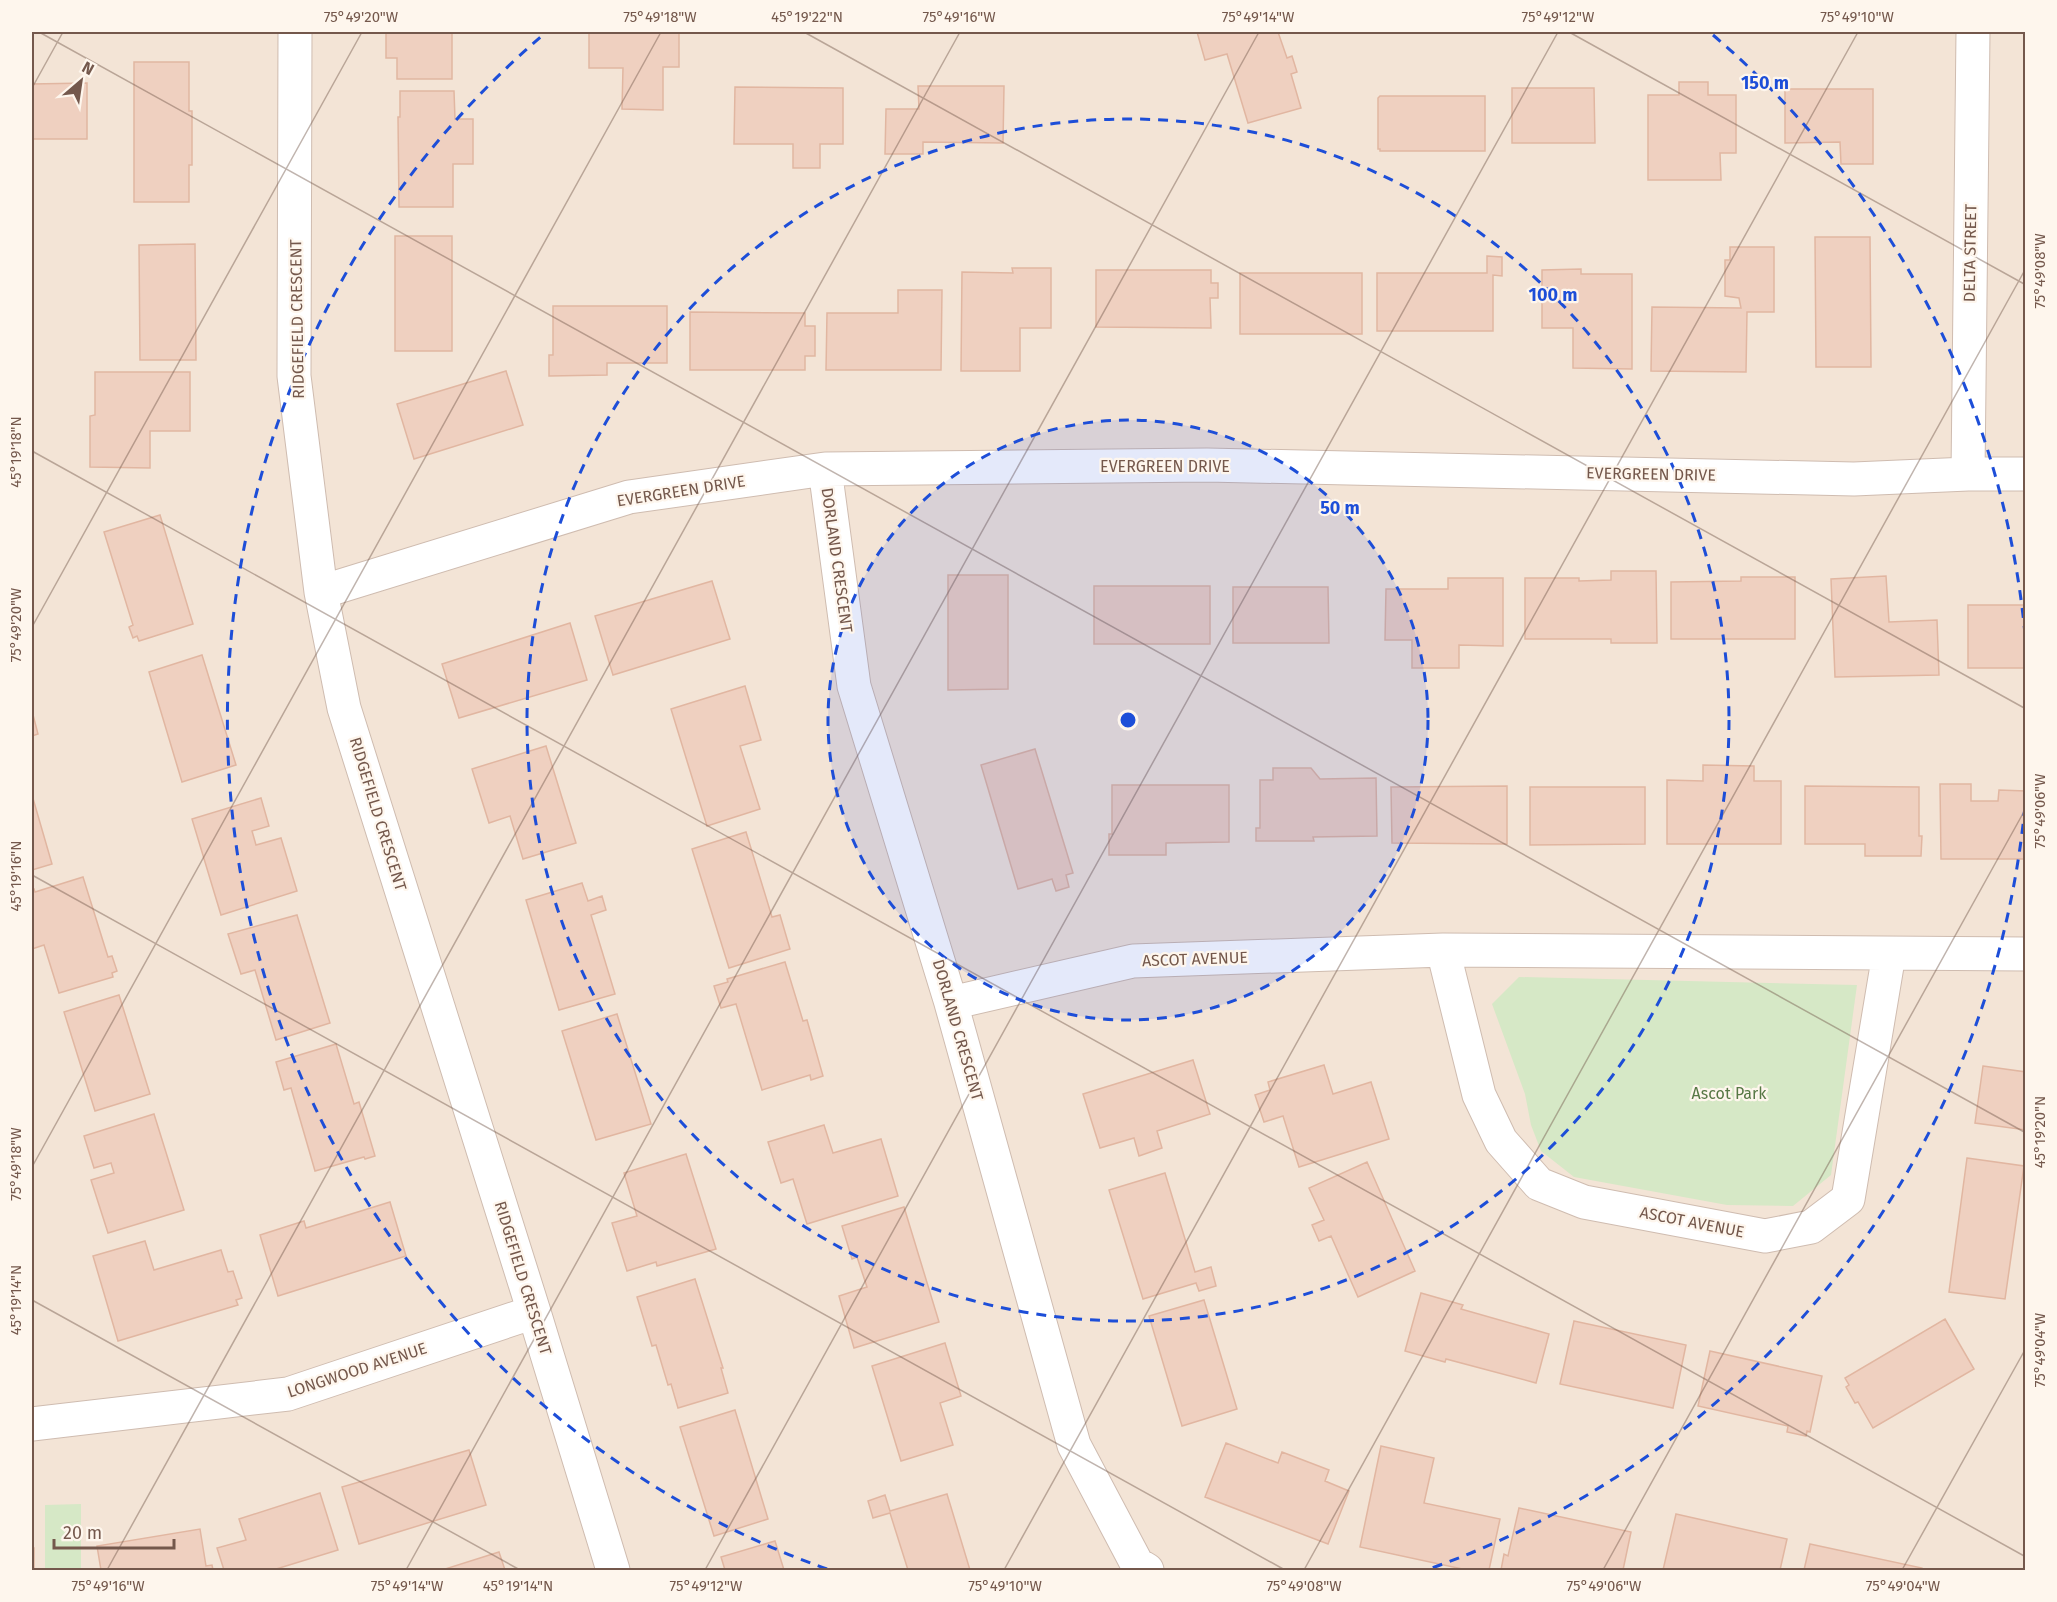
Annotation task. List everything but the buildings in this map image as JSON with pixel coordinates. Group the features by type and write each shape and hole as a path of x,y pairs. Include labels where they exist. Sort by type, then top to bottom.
{"street":[{"name":"RIDGEFIELD CRESCENT","path":"296,32 294,376 321,592 344,708 614,1570"},
{"name":"DELTA STREET","path":"1968,474 1973,32"},
{"name":"EVERGREEN DRIVE","path":"321,592 629,497 825,469 1207,465 1854,478 2025,474"},
{"name":"DORLAND CRESCENT","path":"825,469 854,686 951,1003 1074,1445 1137,1564 1147,1570"},
{"name":"ASCOT AVENUE","path":"951,1003 1133,961 1443,950 2025,954"},
{"name":"ASCOT AVENUE","path":"1443,950 1479,1095 1501,1141 1539,1184 1584,1202 1765,1236 1811,1227 1848,1199 1889,954"},
{"name":"LONGWOOD AVENUE","path":"33,1418 288,1394 534,1312"}],"shaded area":[{"path":"32,32 2025,32 2025,1570 32,1570"}],"green space":[{"name":"Ascot Park","path":"1519,977 1857,985 1831,1175 1793,1206 1727,1205 1574,1177 1541,1151 1531,1125 1525,1094 1492,1004"},
{"path":"81,1504 81,1570 45,1570 45,1505"}]}
